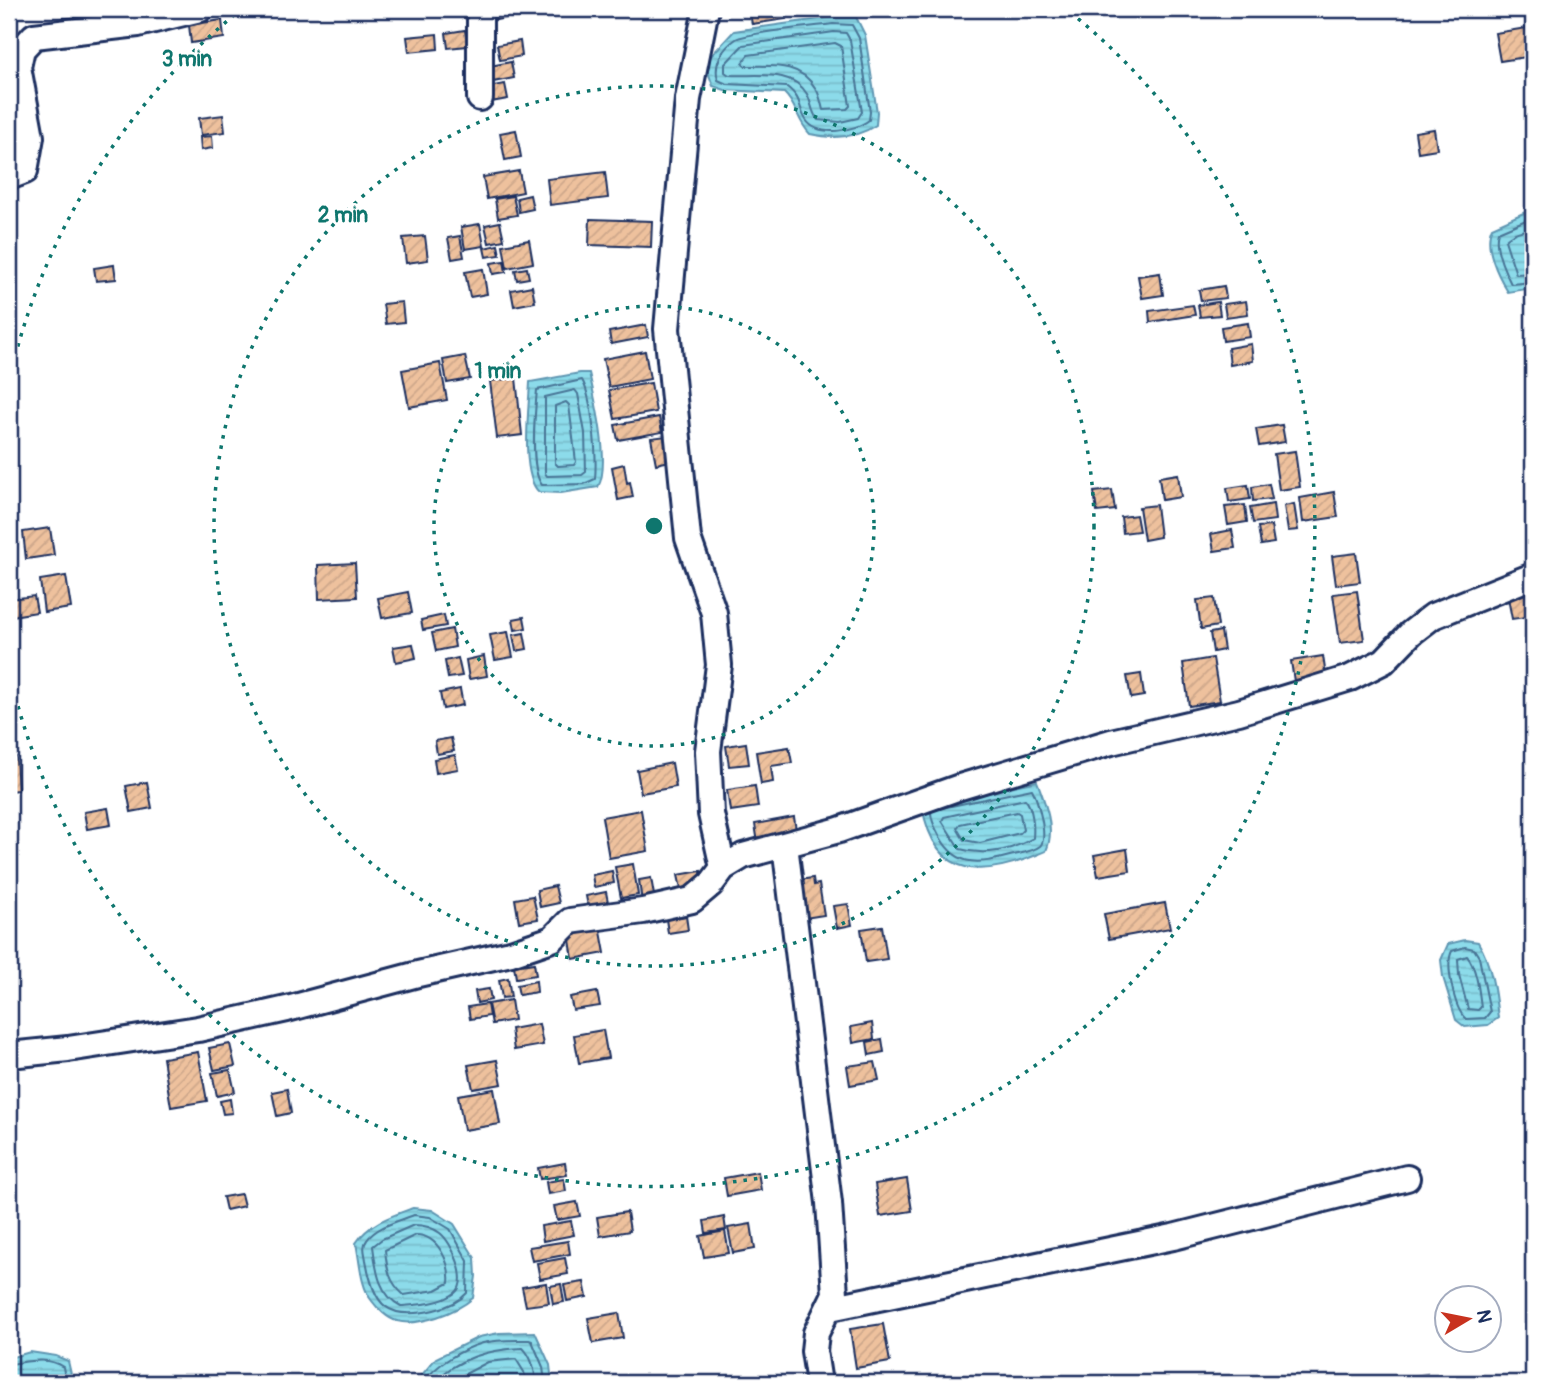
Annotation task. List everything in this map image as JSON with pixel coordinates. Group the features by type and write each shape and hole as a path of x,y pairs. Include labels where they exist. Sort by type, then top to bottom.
{"street":[{"path":"9,177 25,170 27,161 31,137 18,67 22,49 34,36 138,24 200,9"},
{"path":"480,9 480,98"},
{"path":"706,9 688,99 667,329 688,538 714,613 719,665 708,751 711,814 723,869"},
{"path":"9,1055 198,1029 511,953 552,939 570,921 643,911 692,900 712,884 723,869 743,856 839,830 960,787 1099,745 1239,712 1350,678 1384,661 1411,633 1433,616 1533,576"},
{"path":"785,845 829,1203 835,1294 816,1333 814,1351 819,1383"},
{"path":"830,1308 1173,1237 1408,1178"}],"water":[{"path":"833,17 856,17 865,35 877,112 876,125 868,130 844,137 810,134 784,93 725,90 713,86 708,72 710,57 734,31"},
{"path":"1528,211 1533,215 1533,288 1508,292 1490,252 1490,235 1492,227"},
{"path":"589,373 595,399 601,432 602,477 598,487 561,493 539,492 529,471 527,424 530,382"},
{"path":"1037,781 1050,825 1046,851 1004,866 985,869 967,868 952,861 939,850 929,831 922,806"},
{"path":"1465,940 1478,942 1490,969 1498,1018 1488,1025 1465,1027 1456,1020 1443,977 1441,960 1448,944"},
{"path":"413,1208 432,1210 454,1224 475,1258 476,1276 473,1298 466,1303 437,1317 406,1322 386,1316 368,1295 356,1243 374,1225"},
{"path":"535,1332 550,1365 552,1383 415,1383 436,1358 479,1337 499,1333"},
{"path":"30,1352 68,1361 73,1383 9,1383 9,1358"}],"building":[{"path":"510,9 511,17 496,20 494,10"},
{"path":"749,9 784,9 786,19 752,24"},
{"path":"222,20 224,38 191,43 189,25"},
{"path":"1533,27 1533,56 1500,61 1495,33"},
{"path":"465,30 467,46 448,48 446,33"},
{"path":"437,34 438,49 409,52 407,37"},
{"path":"520,41 522,56 500,60 497,45"},
{"path":"511,62 514,78 493,82 490,66"},
{"path":"505,84 508,99 491,102 488,87"},
{"path":"223,115 225,132 201,135 199,118"},
{"path":"1434,129 1437,149 1418,152 1415,132"},
{"path":"516,130 521,157 505,160 500,133"},
{"path":"212,136 213,148 201,150 200,137"},
{"path":"519,171 523,192 487,199 483,177"},
{"path":"605,172 608,198 550,205 547,179"},
{"path":"530,195 533,209 519,212 517,198"},
{"path":"513,196 517,215 498,218 495,199"},
{"path":"590,219 652,221 651,247 589,245"},
{"path":"500,222 504,240 489,243 485,225"},
{"path":"480,224 484,246 465,249 461,227"},
{"path":"425,236 428,260 406,263 403,238"},
{"path":"460,236 464,257 452,259 448,238"},
{"path":"529,240 533,263 507,268 503,245"},
{"path":"498,245 500,255 486,257 484,248"},
{"path":"504,261 506,272 493,274 491,263"},
{"path":"114,265 116,279 96,281 94,268"},
{"path":"527,268 529,278 517,280 515,270"},
{"path":"483,269 487,294 470,297 465,272"},
{"path":"1160,273 1163,295 1142,298 1138,276"},
{"path":"532,286 535,302 514,306 511,290"},
{"path":"1224,286 1226,298 1201,301 1199,290"},
{"path":"1246,301 1248,314 1226,317 1224,304"},
{"path":"402,302 404,322 386,324 383,304"},
{"path":"1218,302 1220,315 1200,317 1198,305"},
{"path":"1193,305 1195,315 1150,322 1149,311"},
{"path":"1248,323 1250,337 1223,341 1221,327"},
{"path":"646,325 648,337 611,344 609,332"},
{"path":"1251,344 1253,361 1230,365 1228,348"},
{"path":"645,351 650,379 609,387 603,359"},
{"path":"465,356 470,379 447,383 443,360"},
{"path":"440,363 447,400 409,407 402,370"},
{"path":"516,378 522,435 497,438 490,381"},
{"path":"651,383 656,412 615,419 609,390"},
{"path":"659,417 662,432 618,440 615,425"},
{"path":"1282,425 1285,442 1259,446 1256,429"},
{"path":"666,436 670,461 656,464 651,438"},
{"path":"1295,451 1300,487 1279,490 1274,454"},
{"path":"624,464 627,483 630,482 633,497 618,500 612,467"},
{"path":"1178,474 1181,497 1162,500 1159,477"},
{"path":"1269,484 1272,499 1253,501 1252,487"},
{"path":"1248,485 1250,499 1229,502 1227,488"},
{"path":"1112,490 1115,510 1097,512 1094,492"},
{"path":"1334,492 1338,517 1303,522 1300,498"},
{"path":"1273,504 1275,520 1253,523 1250,508"},
{"path":"1294,504 1298,530 1288,531 1284,506"},
{"path":"1156,505 1160,537 1144,540 1139,507"},
{"path":"1245,505 1247,522 1228,525 1225,507"},
{"path":"1136,515 1139,531 1123,533 1121,517"},
{"path":"1271,526 1274,543 1261,545 1258,527"},
{"path":"50,528 54,555 26,559 23,532"},
{"path":"1232,530 1235,548 1214,551 1211,534"},
{"path":"1356,553 1360,582 1336,585 1332,556"},
{"path":"355,563 357,597 319,599 318,565"},
{"path":"66,576 71,608 44,612 40,580"},
{"path":"1528,589 1533,616 1512,619 1507,593"},
{"path":"1357,591 1364,640 1340,643 1333,594"},
{"path":"408,592 412,613 382,618 378,598"},
{"path":"34,596 37,612 12,616 9,599"},
{"path":"1214,598 1218,626 1201,629 1197,600"},
{"path":"444,615 446,626 423,630 421,620"},
{"path":"524,617 526,628 515,630 513,619"},
{"path":"452,629 455,647 436,651 432,633"},
{"path":"1221,631 1224,650 1213,652 1210,633"},
{"path":"508,632 513,657 495,660 490,635"},
{"path":"524,633 527,649 516,651 513,635"},
{"path":"413,644 416,658 396,662 393,647"},
{"path":"484,656 487,676 469,679 466,660"},
{"path":"1323,656 1327,683 1295,688 1291,661"},
{"path":"458,658 462,676 448,678 445,661"},
{"path":"1213,658 1220,701 1189,706 1183,663"},
{"path":"1141,674 1144,696 1131,698 1127,676"},
{"path":"460,689 463,705 443,709 440,693"},
{"path":"451,738 454,751 437,754 435,741"},
{"path":"746,743 749,764 729,766 726,746"},
{"path":"789,747 792,763 771,766 773,782 761,784 756,752"},
{"path":"455,755 458,769 436,773 434,759"},
{"path":"16,757 18,790 9,791 9,758"},
{"path":"672,763 676,787 641,793 637,770"},
{"path":"147,782 152,808 131,812 126,786"},
{"path":"755,786 758,807 730,811 727,790"},
{"path":"108,808 111,825 87,829 84,812"},
{"path":"641,810 648,851 609,858 602,817"},
{"path":"794,817 797,837 758,843 755,824"},
{"path":"1127,849 1130,871 1098,876 1094,855"},
{"path":"633,864 638,895 621,898 615,867"},
{"path":"612,871 614,883 594,887 592,875"},
{"path":"701,871 703,885 681,889 678,875"},
{"path":"651,878 655,901 642,903 639,880"},
{"path":"813,878 814,885 819,884 824,915 798,919 792,881"},
{"path":"555,886 559,903 540,907 537,890"},
{"path":"606,892 608,902 588,906 586,896"},
{"path":"533,896 538,919 519,922 515,899"},
{"path":"1165,903 1170,928 1109,939 1104,914"},
{"path":"848,904 852,925 837,928 833,906"},
{"path":"686,916 688,930 668,933 666,919"},
{"path":"599,921 605,953 573,959 568,927"},
{"path":"882,926 887,959 866,962 861,929"},
{"path":"534,963 536,975 516,978 514,966"},
{"path":"508,978 511,997 502,998 499,980"},
{"path":"536,981 537,992 519,995 517,985"},
{"path":"489,989 491,1000 477,1003 475,991"},
{"path":"597,992 600,1006 573,1010 570,997"},
{"path":"511,1000 514,1020 492,1024 488,1004"},
{"path":"487,1004 489,1016 470,1019 468,1007"},
{"path":"872,1023 874,1039 853,1043 851,1027"},
{"path":"539,1024 543,1045 514,1050 511,1029"},
{"path":"603,1030 608,1058 579,1063 574,1035"},
{"path":"882,1039 884,1052 869,1055 867,1042"},
{"path":"230,1044 235,1066 214,1070 209,1048"},
{"path":"198,1052 207,1101 171,1107 163,1058"},
{"path":"497,1060 502,1084 473,1089 468,1065"},
{"path":"875,1062 879,1080 850,1085 847,1066"},
{"path":"230,1070 235,1092 217,1096 212,1073"},
{"path":"287,1089 291,1113 277,1116 272,1092"},
{"path":"494,1089 500,1124 464,1130 458,1095"},
{"path":"230,1099 232,1113 223,1114 220,1101"},
{"path":"565,1163 567,1175 540,1179 538,1168"},
{"path":"758,1172 761,1190 727,1196 724,1178"},
{"path":"564,1179 566,1191 548,1194 546,1182"},
{"path":"907,1179 912,1211 880,1216 875,1184"},
{"path":"241,1194 244,1206 226,1210 223,1197"},
{"path":"577,1202 580,1216 557,1220 554,1206"},
{"path":"627,1212 630,1231 600,1236 597,1217"},
{"path":"724,1217 726,1230 706,1233 704,1221"},
{"path":"571,1221 574,1235 543,1241 541,1226"},
{"path":"751,1224 755,1249 733,1253 728,1228"},
{"path":"725,1231 729,1253 704,1257 700,1236"},
{"path":"568,1241 570,1254 532,1261 529,1247"},
{"path":"565,1258 568,1274 540,1279 537,1263"},
{"path":"584,1282 587,1297 567,1301 564,1285"},
{"path":"546,1283 549,1303 526,1306 522,1287"},
{"path":"561,1284 564,1302 553,1304 550,1286"},
{"path":"619,1313 623,1338 593,1343 588,1318"},
{"path":"883,1324 890,1362 856,1368 850,1329"},
{"path":"1427,1374 1428,1383 1403,1383 1402,1378"}]}
